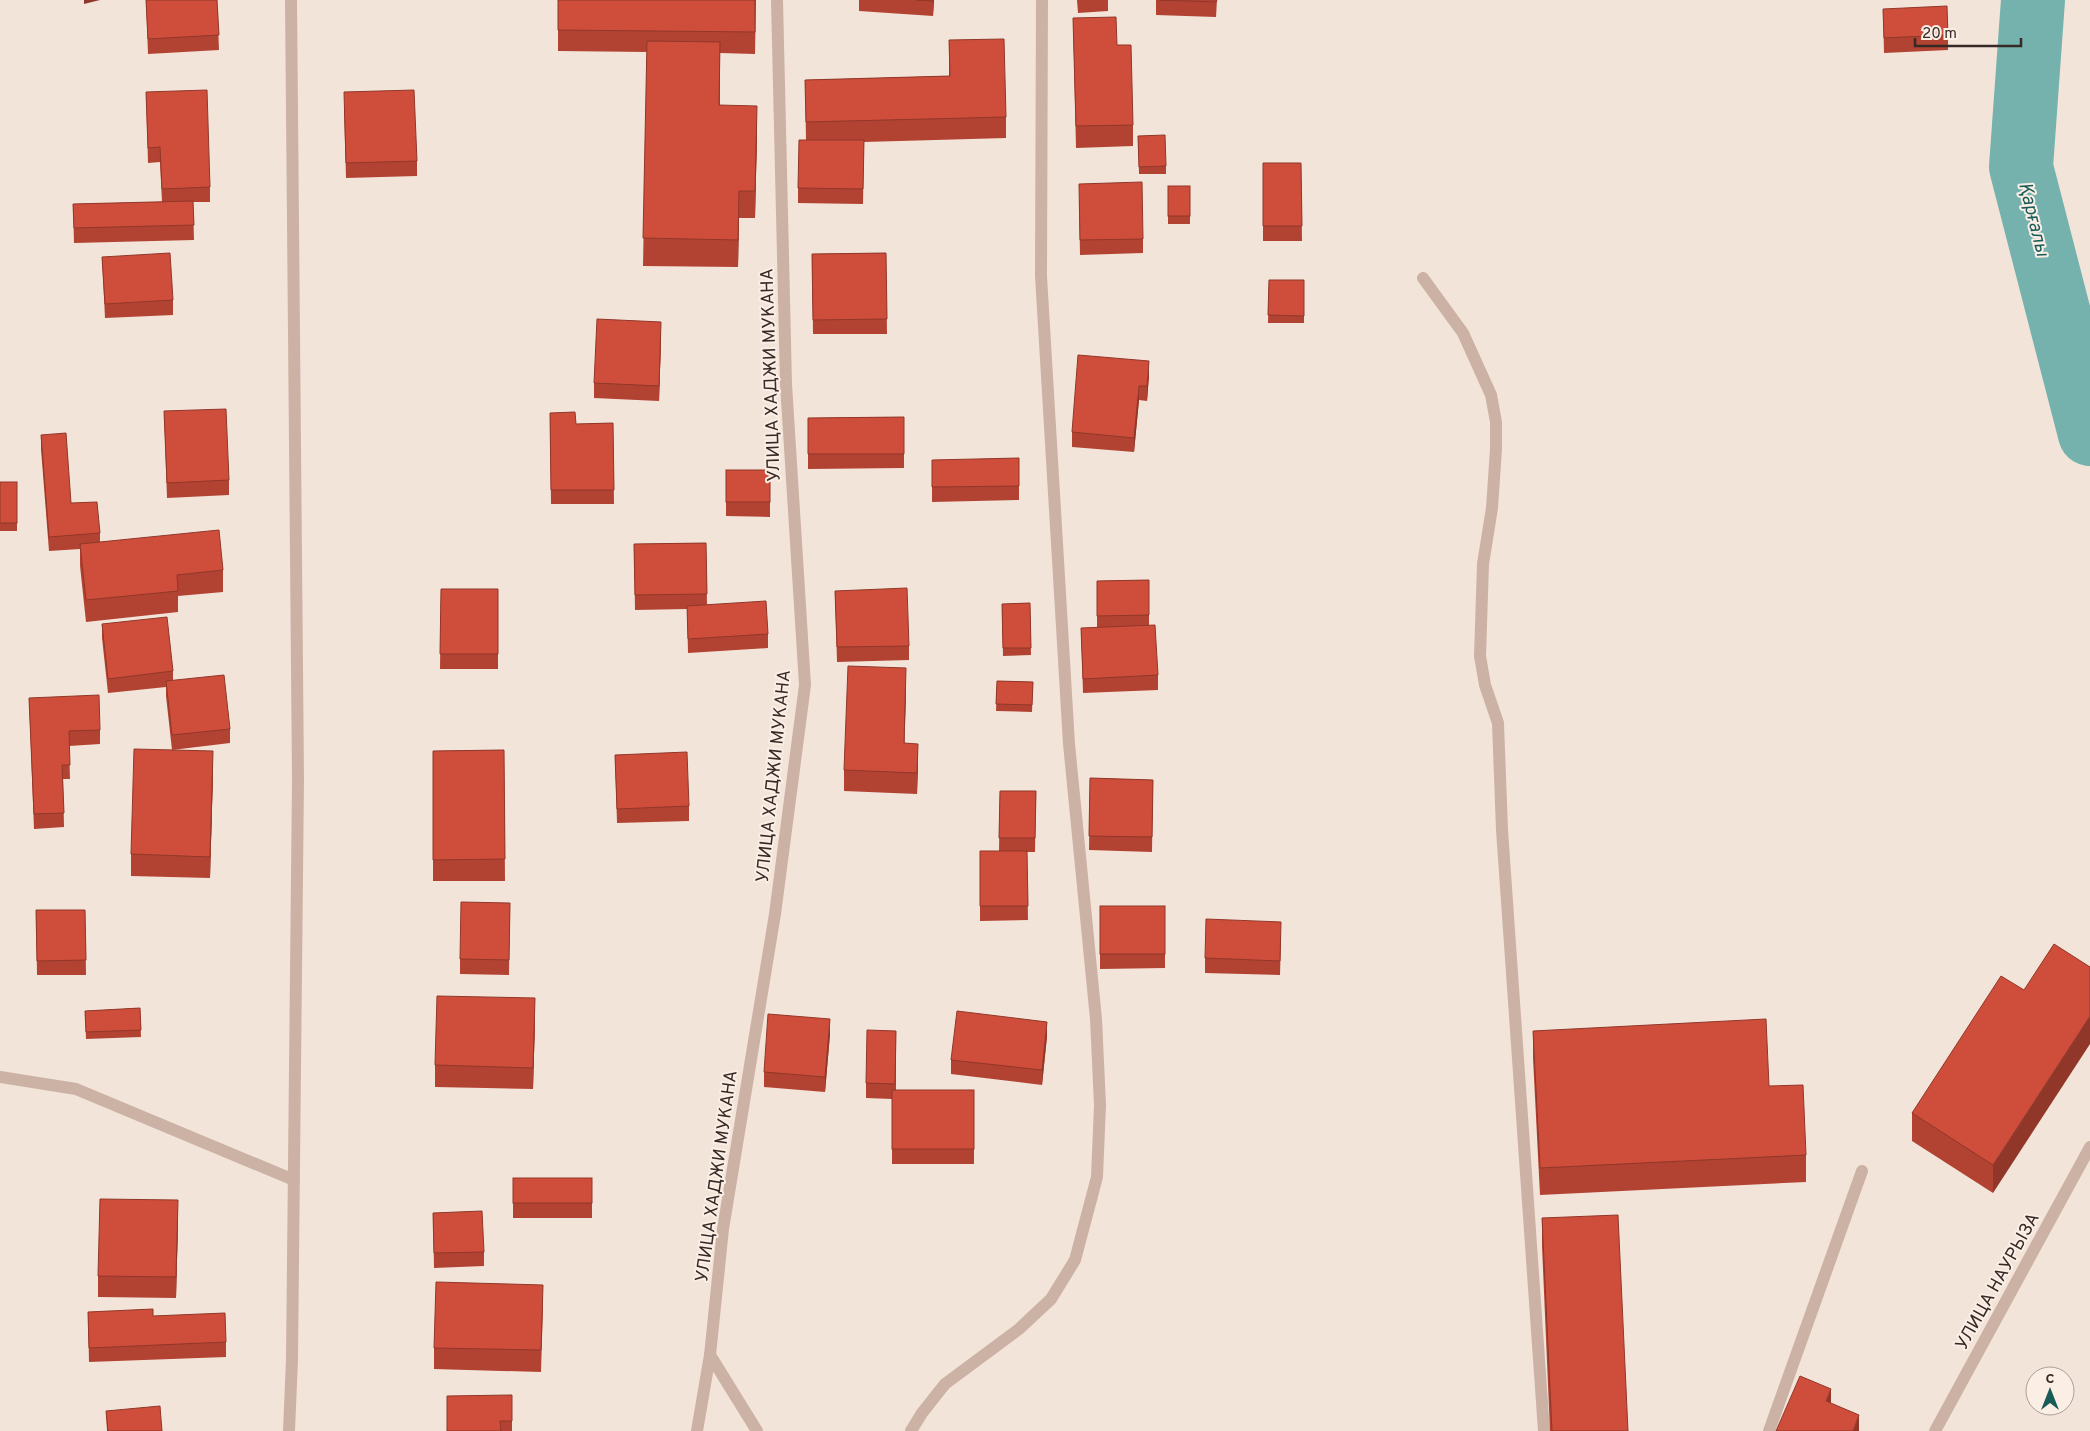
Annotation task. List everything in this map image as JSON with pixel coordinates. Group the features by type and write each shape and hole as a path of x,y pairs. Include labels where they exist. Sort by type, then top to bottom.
{"street":[{"path":"289,1431 292,1359 298,769 291,0"},
{"name":"УЛИЦА ХАДЖИ МУКАНА","path":"698,1431 710,1355 723,1229 775,914 805,685 786,384 777,0"},
{"path":"911,1431 922,1413 946,1384 1019,1329 1051,1299 1075,1260 1097,1177 1100,1105 1096,1019 1069,744 1041,276 1042,0"},
{"path":"1422,278 1463,333 1491,395 1496,422 1492,508 1483,564 1480,656 1485,685 1498,723 1503,840 1544,1431"},
{"path":"0,1077 76,1089 294,1180"},
{"name":"УЛИЦА НАУРЫЗА","path":"1935,1431 2090,1147"},
{"path":"1769,1431 1862,1171"},
{"path":"710,1355 757,1431"}],"building":[{"path":"146,0 217,0 219,35 148,39"},
{"path":"558,0 755,0 755,32 558,30"},
{"path":"1159,0 1217,0 1216,2"},
{"path":"1947,6 1948,35 1884,38 1883,9"},
{"path":"1116,17 1117,45 1131,45 1133,125 1076,126 1073,18"},
{"path":"1004,39 1006,117 806,122 805,80 950,76 949,40"},
{"path":"647,41 720,42 719,105 757,106 755,191 739,191 738,240 643,238"},
{"path":"207,90 210,187 162,189 160,147 148,148 146,92"},
{"path":"414,90 417,161 346,163 344,92"},
{"path":"1165,135 1166,166 1139,167 1138,136"},
{"path":"799,140 864,140 863,189 798,188"},
{"path":"1263,163 1301,163 1302,226 1263,226"},
{"path":"1142,182 1143,239 1080,240 1079,184"},
{"path":"1168,186 1190,186 1190,216 1168,216"},
{"path":"193,201 194,225 74,228 73,204"},
{"path":"170,253 173,300 105,304 102,257"},
{"path":"886,253 887,319 813,320 812,254"},
{"path":"1269,280 1304,280 1304,316 1268,315"},
{"path":"597,319 661,322 659,386 594,383"},
{"path":"1078,355 1149,361 1147,386 1139,386 1134,438 1072,432"},
{"path":"226,409 229,480 167,483 164,411"},
{"path":"575,412 576,424 613,423 614,490 551,490 550,413"},
{"path":"904,417 904,454 808,454 808,418"},
{"path":"66,433 71,503 97,502 100,533 49,537 41,435"},
{"path":"1019,458 1019,486 932,487 932,460"},
{"path":"726,470 770,470 770,502 726,502"},
{"path":"0,482 17,482 17,523 0,523"},
{"path":"219,530 223,570 177,575 178,591 86,600 80,544"},
{"path":"706,543 707,594 635,595 634,544"},
{"path":"1149,580 1149,615 1097,616 1097,581"},
{"path":"907,588 909,646 837,647 835,591"},
{"path":"441,589 498,589 498,654 440,654"},
{"path":"766,601 768,634 688,639 687,606"},
{"path":"1030,603 1031,648 1003,648 1002,604"},
{"path":"167,617 173,671 108,679 102,624"},
{"path":"1155,625 1158,675 1083,679 1081,628"},
{"path":"848,666 906,668 904,743 918,744 917,773 844,770"},
{"path":"224,675 230,729 172,735 166,681"},
{"path":"997,681 1033,682 1032,705 996,704"},
{"path":"99,695 100,730 69,731 70,765 62,765 64,813 34,814 29,698"},
{"path":"134,749 213,751 210,857 131,854"},
{"path":"504,750 505,859 433,860 433,751"},
{"path":"687,752 689,806 617,809 615,755"},
{"path":"1090,778 1153,780 1152,837 1089,836"},
{"path":"1000,791 1036,791 1035,838 999,838"},
{"path":"980,851 1027,851 1028,906 980,906"},
{"path":"461,902 510,903 509,960 460,959"},
{"path":"1100,906 1165,906 1165,954 1100,954"},
{"path":"36,910 85,910 86,960 37,961"},
{"path":"1206,919 1281,922 1280,961 1205,958"},
{"path":"2054,944 2090,967 2090,1016 1993,1165 1912,1113 2001,976 2024,990"},
{"path":"437,996 535,998 533,1068 435,1065"},
{"path":"140,1008 141,1030 86,1032 85,1011"},
{"path":"957,1011 1047,1022 1042,1070 951,1060"},
{"path":"768,1014 830,1019 825,1077 764,1072"},
{"path":"1766,1019 1769,1086 1803,1085 1806,1155 1540,1168 1533,1031"},
{"path":"867,1030 896,1031 895,1084 866,1083"},
{"path":"892,1090 974,1090 974,1149 892,1149"},
{"path":"513,1178 592,1178 592,1203 513,1203"},
{"path":"100,1199 178,1200 176,1277 98,1276"},
{"path":"482,1211 484,1252 434,1253 433,1213"},
{"path":"1618,1215 1628,1431 1552,1431 1542,1218"},
{"path":"436,1282 543,1285 541,1350 434,1348"},
{"path":"153,1309 153,1316 225,1313 226,1342 89,1348 88,1312"},
{"path":"1800,1376 1831,1389 1826,1401 1859,1415 1853,1431 1776,1431"},
{"path":"512,1395 512,1421 500,1421 501,1431 447,1431 447,1396"},
{"path":"160,1406 162,1431 108,1431 106,1411"}],"waterway":[{"name":"Қарғалы","path":"2033,0 2021,167 2090,434"}]}
